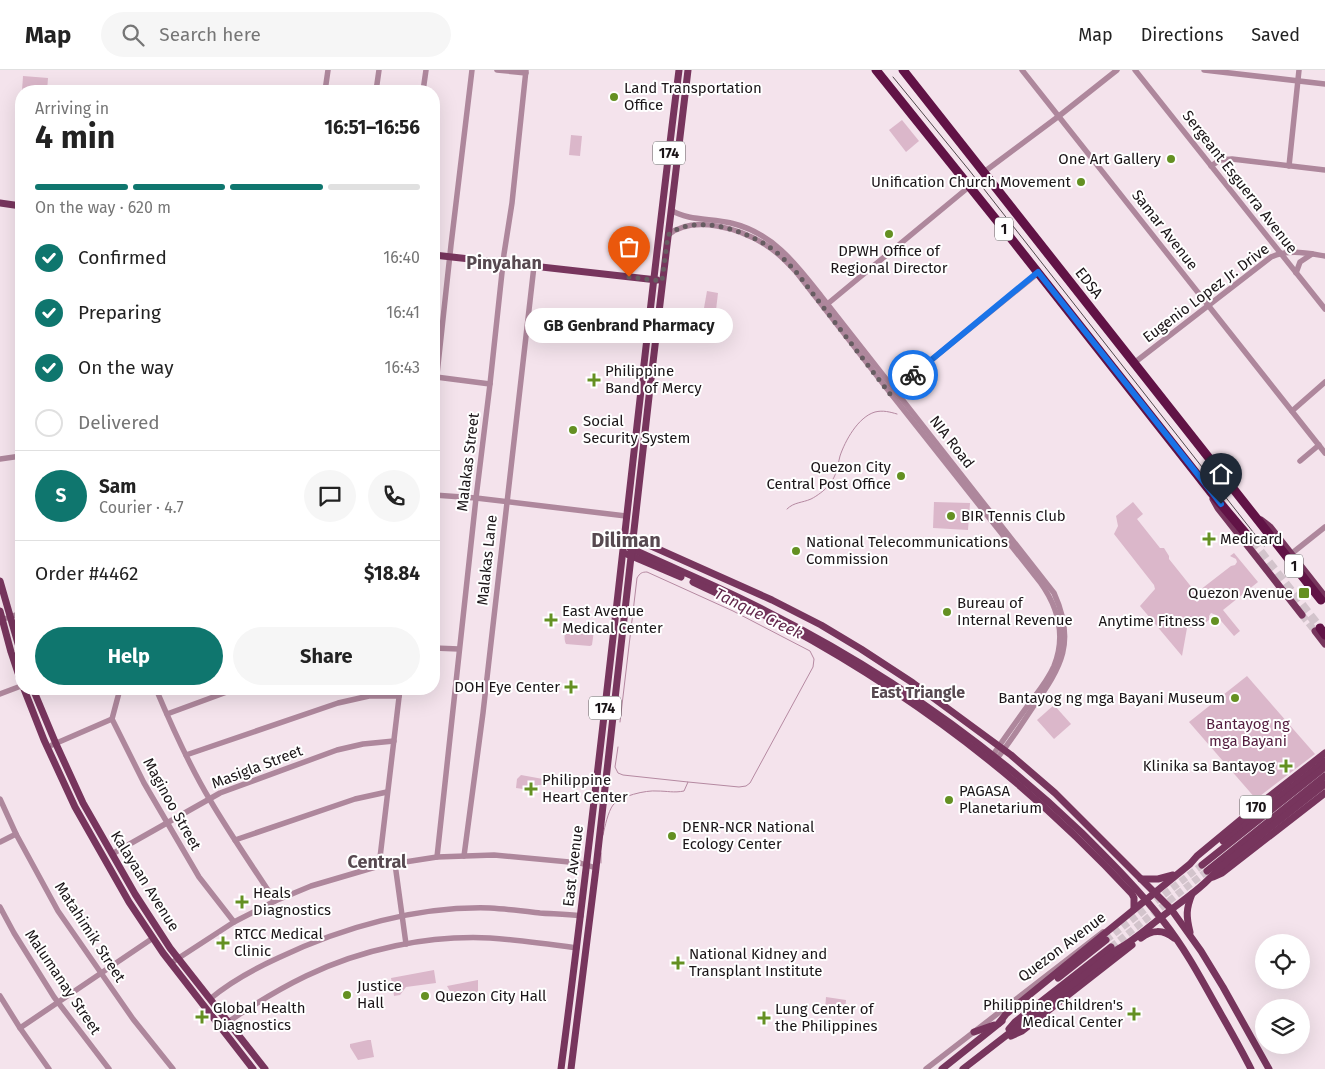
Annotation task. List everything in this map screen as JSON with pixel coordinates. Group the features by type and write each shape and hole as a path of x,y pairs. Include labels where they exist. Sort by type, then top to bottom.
{"highway":[{"name":"1","path":"876,70 970,186 1210,491 1252,541"},
{"name":"EDSA","path":"903,70 1266,531 1323,599"}],"main road":[{"name":"East Avenue","path":"561,1069 577,948 577,915 588,865 622,548 679,70"},
{"name":"East Avenue","path":"571,1069 688,70"},
{"path":"0,203 15,205"},
{"path":"440,256 662,281"},
{"name":"1","path":"1210,491 1218,508 1302,615"},
{"name":"EDSA","path":"1252,513 1270,526 1323,599"},
{"path":"624,534 787,607 821,625 913,683 1001,748 1055,793 1171,909 1192,937 1254,1039 1269,1069"},
{"path":"622,548 766,610 892,682 932,709 1048,801 1114,864 1161,918 1202,979 1251,1069"},
{"path":"631,552 811,640 888,687 993,759 1089,849 1132,894 1134,908"},
{"path":"0,582 4,616 15,664"},
{"path":"729,593 734,583"},
{"path":"4,616 15,641"},
{"path":"1320,631 1325,644"},
{"name":"Kalayaan Avenue","path":"26,695 47,748 75,806 129,902 171,963 259,1068"},
{"name":"Kalayaan Avenue","path":"36,695 83,803 112,854 151,919 178,958 228,1022 259,1068"},
{"name":"Quezon Avenue","path":"1190,864 1197,856 1261,803 1325,753"},
{"name":"Quezon Avenue","path":"999,1023 1006,1014 1102,937 1134,908 1325,761"},
{"name":"170","path":"1325,767 1204,868 1325,776"},
{"name":"Quezon Avenue","path":"1211,878 1219,868 1325,784"},
{"name":"Quezon Avenue","path":"963,1069 1161,918 1192,892 1211,878 1222,873 1325,793"},
{"path":"1141,879 1158,879 1178,873"},
{"path":"1192,892 1186,914 1192,937"},
{"path":"1121,954 1144,936 1155,932 1167,933 1179,943"},
{"name":"Quezon Avenue","path":"942,1069 999,1023 1109,943 1016,1022 997,1043"},
{"name":"Quezon Avenue","path":"997,1043 1022,1031 1121,954 1126,945"},
{"path":"1202,979 1213,972"},
{"path":"974,1032 999,1023 998,1014"}],"street":[{"path":"326,85 328,70"},
{"path":"377,85 378,70"},
{"path":"424,85 426,70"},
{"path":"440,337 472,70"},
{"path":"497,70 526,72"},
{"name":"Samar Avenue","path":"1022,70 1325,453"},
{"path":"984,172 1117,70"},
{"name":"Sergeant Esguerra Avenue","path":"1135,70 1325,309"},
{"path":"1204,70 1325,84"},
{"path":"1289,166 1299,70"},
{"name":"Malakas Street","path":"437,857 476,498 526,72"},
{"path":"1211,166 1220,160 1232,160 1325,170"},
{"path":"825,306 970,186"},
{"name":"NIA Road","path":"671,210 684,216 733,223 770,241 790,258 1050,597 1055,607 1060,636 1055,664 993,759"},
{"name":"NIA Road","path":"668,235 676,229 694,224 734,230 749,236 767,245 787,262 825,306"},
{"name":"Eugenio Lopez Jr. Drive","path":"1134,363 1271,257 1280,253 1290,252 1325,256"},
{"path":"1296,273 1300,262 1312,254"},
{"name":"Malakas Lane","path":"464,856 483,713 534,266"},
{"path":"892,392 1038,272"},
{"path":"440,378 490,384"},
{"path":"1292,411 1325,382"},
{"path":"1300,461 1319,446"},
{"path":"0,459 15,457"},
{"path":"440,495 626,516"},
{"path":"1291,554 1325,527"},
{"path":"440,648 459,649"},
{"path":"0,694 15,690"},
{"path":"47,748 112,719 118,695"},
{"path":"159,695 186,755 210,799 275,900"},
{"path":"167,714 219,695"},
{"path":"186,755 338,703 376,695"},
{"path":"379,866 399,695"},
{"name":"Maginoo Street","path":"112,719 144,783 199,878 234,922"},
{"name":"Masigla Street","path":"112,854 220,793 337,750 363,744 394,741"},
{"path":"235,840 355,799 388,792"},
{"name":"Matahimik Street","path":"0,799 16,834 58,911 133,1019 173,1069"},
{"path":"0,842 16,834"},
{"path":"171,963 234,922 275,900 311,886 379,866 437,857 509,856 588,865 596,868"},
{"path":"395,864 406,944"},
{"name":"Malumanay Street","path":"0,907 14,933 58,1002 108,1069"},
{"path":"210,999 243,976 294,950 330,936 402,916 447,910 491,908 577,915"},
{"name":"Quezon Avenue","path":"926,1069 1098,934 1119,921"},
{"path":"20,1028 153,938"},
{"path":"228,1022 272,994 306,976 359,956 406,944 447,939 490,938 577,948"},
{"path":"0,996 49,1069"}],"green space":[{"path":"23,76 48,78 47,85 22,85"},
{"path":"902,120 919,141 906,152 889,130"},
{"path":"571,135 582,136 580,156 569,155"},
{"path":"707,291 718,293 716,310 704,308"},
{"name":"BIR Tennis Club","path":"934,502 970,503 968,530 933,528"},
{"path":"1133,502 1143,514 1137,519 1160,548 1164,548 1169,559 1193,589 1200,590 1231,566 1235,565 1236,559 1230,556 1234,553 1258,582 1223,610 1240,631 1234,636 1216,615 1211,613 1209,620 1204,624 1187,628 1182,656 1140,606 1155,589 1154,585 1114,534 1118,526 1116,516"},
{"path":"568,625 592,628 594,630 592,645 566,644 565,634"},
{"name":"Bantayog ng mga Bayani","path":"1247,676 1315,754 1256,799 1189,722"},
{"path":"1054,705 1071,724 1054,739 1037,720"},
{"path":"521,775 543,779 546,782 545,785 538,785 537,791 516,788 517,779"},
{"path":"434,970 436,983 406,987 400,995 394,996 391,978"},
{"path":"478,980 478,998 456,1002 447,986"},
{"path":"826,997 846,1000 845,1011 825,1009"},
{"path":"371,1040 374,1057 358,1060 350,1044"}],"waterway":[{"name":"Tanque Creek","path":"787,509 813,498 829,485 835,475 845,444 853,430 863,419 878,411 897,414"},
{"name":"Tanque Creek","path":"620,722 637,578 642,573 647,572 733,611 810,651 814,659 813,667 750,783 739,787 688,782"},
{"name":"Tanque Creek","path":"603,835 610,811 616,802 627,796 652,791 684,791 688,782 618,773 615,767 618,747"},
{"path":"601,853 601,863"}],"tunnel":[{"path":"1252,541 1320,628"},
{"path":"1302,615 1315,631"},
{"path":"1106,940 1202,865"},
{"path":"1111,947 1207,871"}],"tram line":[{"path":"893,77 969,170 1264,546"}],"way so far":[{"path":"629,277 662,281 668,235 676,229 694,224 734,230 767,245 787,262 890,394 913,375"}],"place":[{"name":"Land Transportation Office","path":"614,97"},
{"name":"One Art Gallery","path":"1171,159"},
{"name":"Unification Church Movement","path":"1081,182"},
{"name":"DPWH Office of Regional Director","path":"889,234"},
{"name":"GB Genbrand Pharmacy","path":"629,277"},
{"name":"Philippine Band of Mercy","path":"594,380"},
{"name":"Social Security System","path":"573,430"},
{"name":"Quezon City Central Post Office","path":"901,476"},
{"name":"BIR Tennis Club","path":"951,516"},
{"name":"Medicard","path":"1209,539"},
{"name":"National Telecommunications Commission","path":"796,551"},
{"name":"Quezon Avenue","path":"1304,593"},
{"name":"Bureau of Internal Revenue","path":"947,612"},
{"name":"East Avenue Medical Center","path":"551,620"},
{"name":"Anytime Fitness","path":"1215,621"},
{"name":"DOH Eye Center","path":"571,687"},
{"name":"Bantayog ng mga Bayani Museum","path":"1235,698"},
{"name":"Klinika sa Bantayog","path":"1286,766"},
{"name":"Philippine Heart Center","path":"531,789"},
{"name":"PAGASA Planetarium","path":"949,800"},
{"name":"DENR-NCR National Ecology Center","path":"672,836"},
{"name":"Heals Diagnostics","path":"242,902"},
{"name":"RTCC Medical Clinic","path":"223,943"},
{"name":"National Kidney and Transplant Institute","path":"678,963"},
{"name":"Justice Hall","path":"347,995"},
{"name":"Quezon City Hall","path":"425,996"},
{"name":"Philippine Children's Medical Center","path":"1134,1014"},
{"name":"Global Health Diagnostics","path":"202,1017"},
{"name":"Lung Center of the Philippines","path":"764,1018"}],"district":[{"name":"Pinyahan","path":"504,263"},
{"name":"Diliman","path":"626,540"},
{"name":"East Triangle","path":"918,692"},
{"name":"Central","path":"377,862"}],"route":[{"path":"913,375 1038,272 1221,504"}]}
